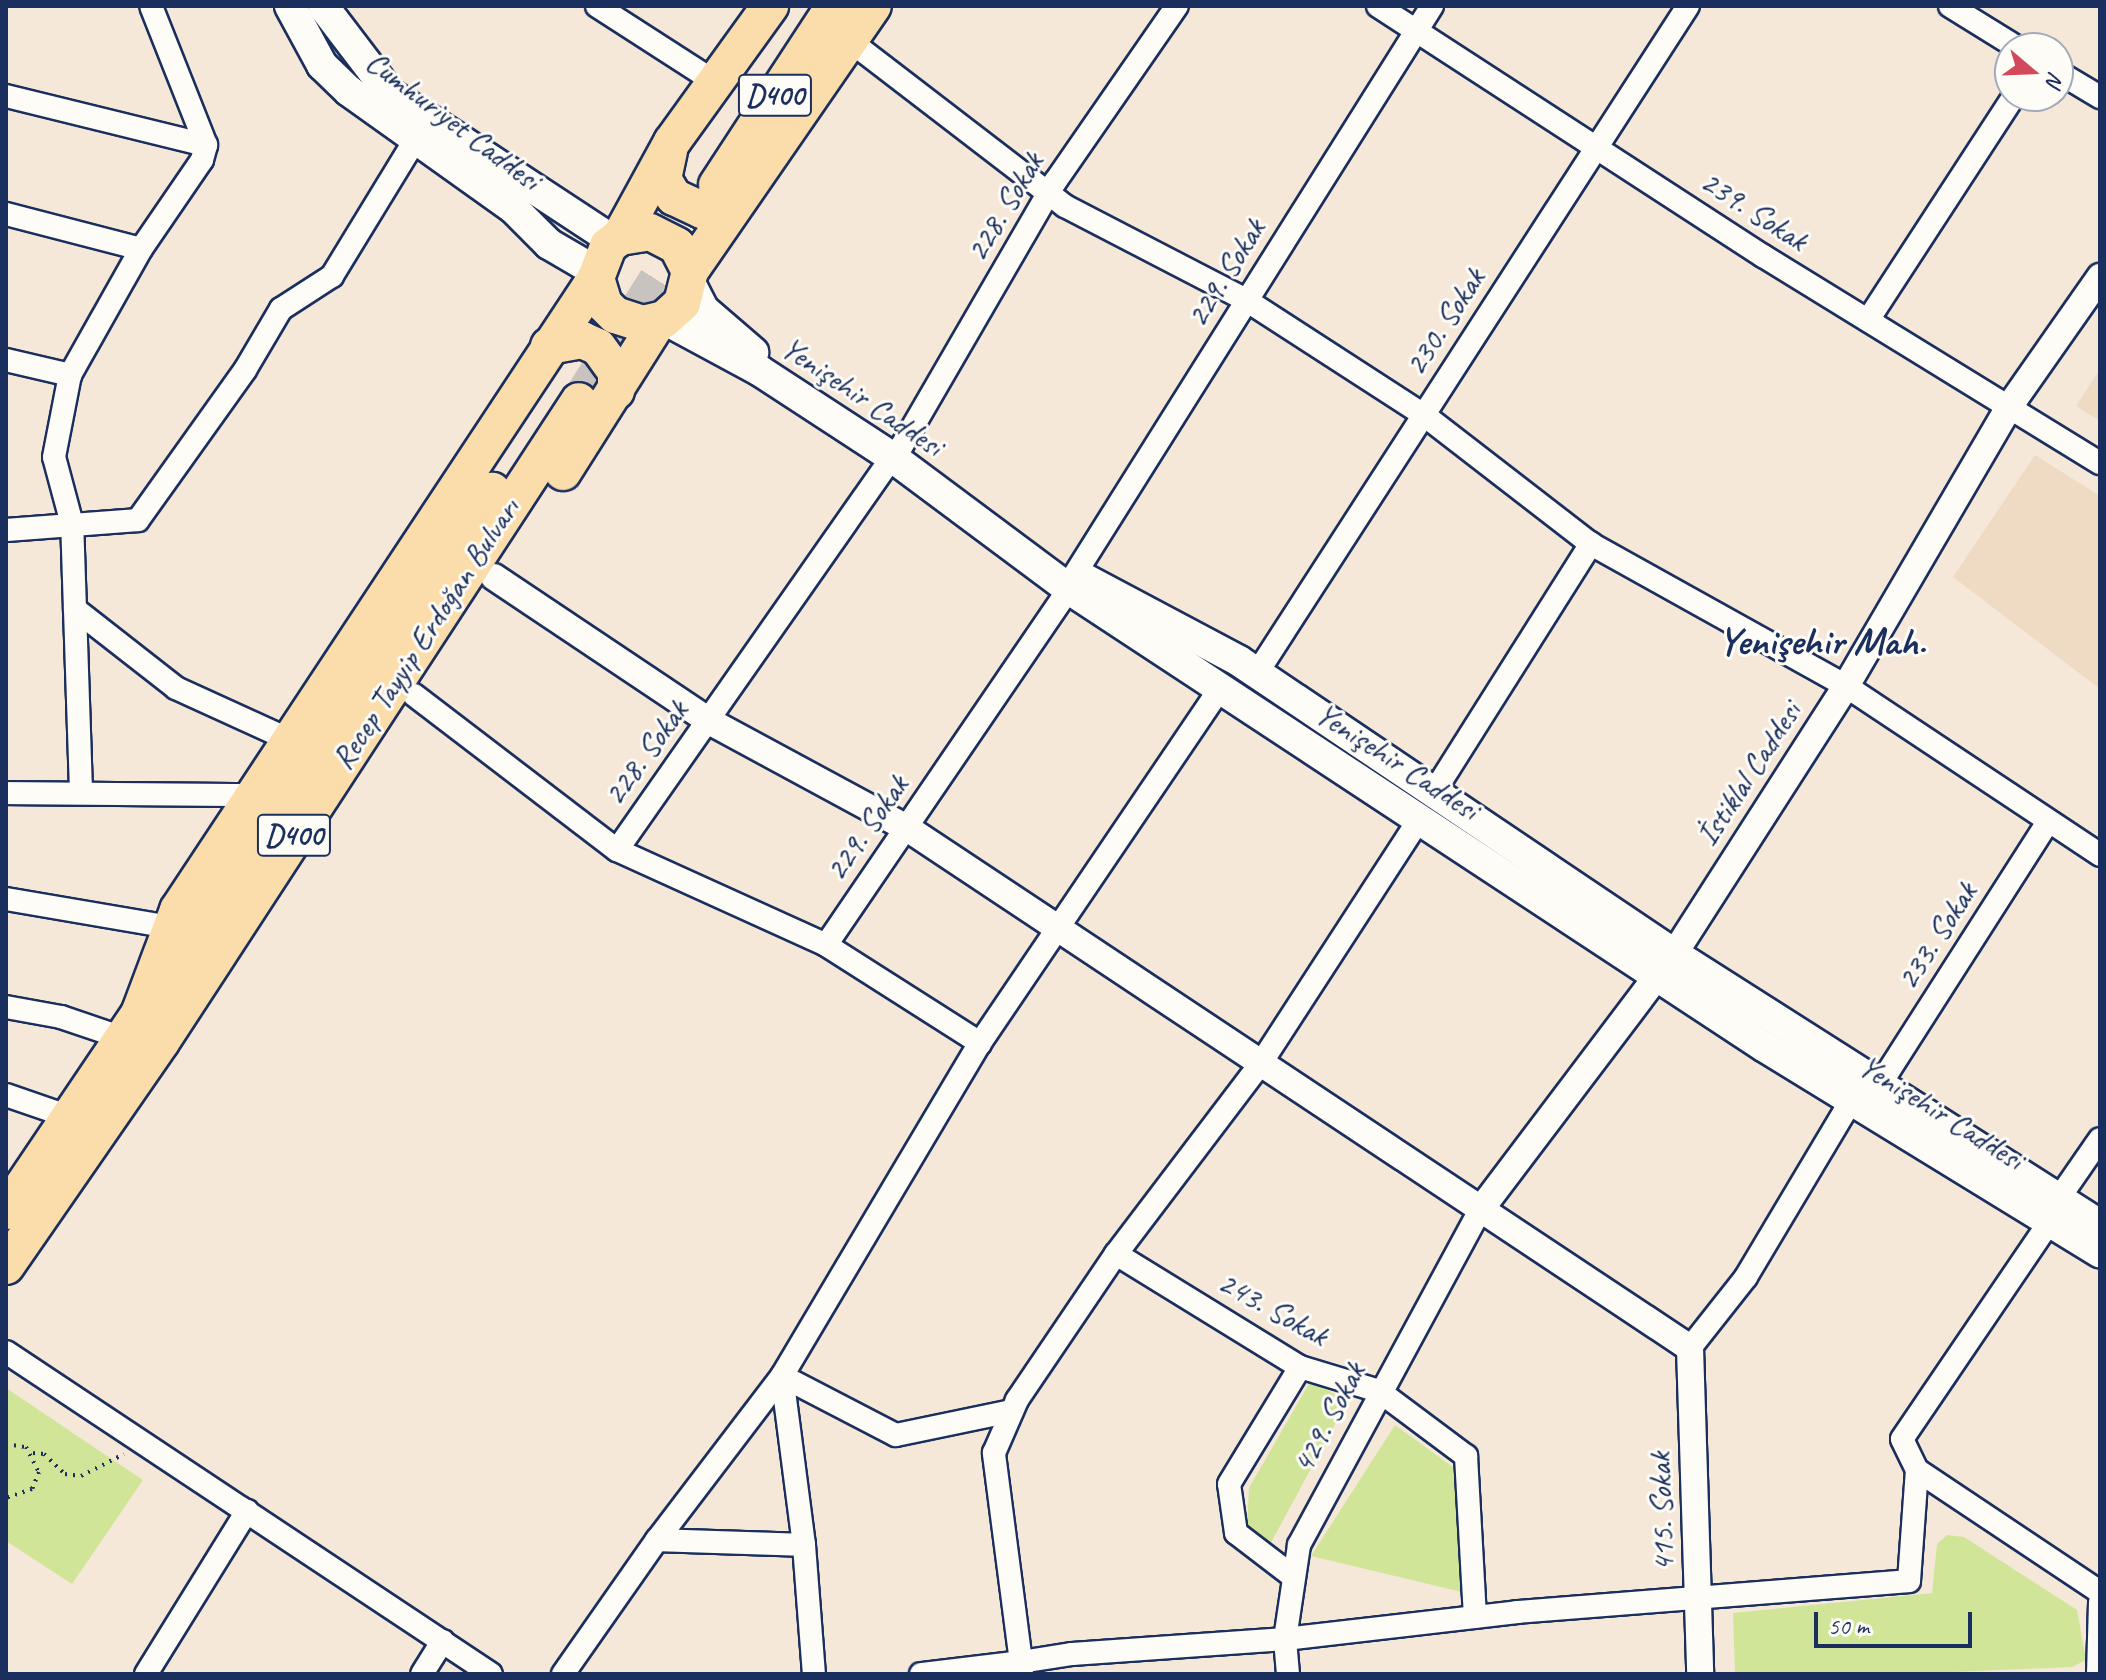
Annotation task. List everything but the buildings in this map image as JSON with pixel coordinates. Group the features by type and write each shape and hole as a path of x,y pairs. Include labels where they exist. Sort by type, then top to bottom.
{"highway":[{"path":"141,1031 169,927 607,257 672,142 770,6"},
{"name":"D400","path":"716,189 809,6"},
{"name":"D400","path":"716,189 834,6"},
{"path":"672,142 663,179 674,197 702,210 716,189 850,41 873,6"},
{"path":"141,1031 336,810 494,577 661,320 682,303 716,189"},
{"path":"607,257 650,232 665,237 677,246 689,276"},
{"path":"607,257 604,304 628,322 661,320"},
{"path":"549,346 582,340 598,347 616,372 616,391"},
{"name":"Recep Tayyip Erdoğan Bulvarı","path":"6,1266 141,1031 569,397"},
{"name":"Recep Tayyip Erdoğan Bulvarı","path":"6,1211 16,1178 141,1031"}],"main road":[{"name":"Cumhuriyet Caddesi","path":"290,6 322,65 415,140 513,208 549,244 607,257"},
{"name":"Cumhuriyet Caddesi","path":"323,6 390,94 607,257"},
{"name":"Yenişehir Caddesi","path":"689,276 704,310 761,359 896,453 1220,689 1419,820 1665,964 2053,1212 2100,1252"},
{"name":"Yenişehir Caddesi","path":"661,320 760,371 896,453"},
{"name":"Yenişehir Caddesi","path":"1072,582 1257,673 1434,792 1665,964"},
{"name":"Yenişehir Caddesi","path":"2053,1212 2100,1225"}],"street":[{"path":"81,791 72,524 54,457 70,375 141,249 202,160 206,145 151,6"},
{"path":"597,6 715,82"},
{"name":"228. Sokak","path":"617,850 896,453 1049,193 1177,6"},
{"name":"239. Sokak","path":"1378,6 1868,320 2100,463"},
{"name":"229. Sokak","path":"826,945 1072,582 1432,6"},
{"name":"230. Sokak","path":"1257,673 1688,6"},
{"path":"1950,6 1994,33"},
{"path":"850,41 1049,193 1246,300 1424,415 1591,544 1846,686 2100,855"},
{"path":"2074,82 2100,97"},
{"path":"6,96 206,145"},
{"path":"1868,320 2004,112"},
{"path":"6,530 138,520 155,502 281,309 332,276 415,140"},
{"path":"6,214 141,249"},
{"name":"İstiklal Caddesi","path":"1481,1209 1665,964 1846,686 2009,407 2100,277"},
{"path":"6,360 70,375"},
{"path":"1434,792 1591,544"},
{"path":"494,577 709,721 907,828 1690,1348"},
{"path":"75,609 176,688 290,740"},
{"path":"563,1674 657,1540 782,1376 980,1043 1220,689"},
{"path":"414,695 617,850 826,945 980,1043"},
{"path":"6,793 81,791 253,795"},
{"path":"1022,1668 994,1453 1012,1411 1116,1254 1261,1063 1419,820"},
{"name":"233. Sokak","path":"1690,1348 1746,1277 2048,822"},
{"path":"6,899 169,927"},
{"path":"6,1007 141,1031"},
{"path":"6,1095 70,1117"},
{"path":"921,1674 1022,1668 1475,1617 1909,1581 1917,1470 1902,1439 2100,1139"},
{"name":"429. Sokak","path":"1288,1674 1285,1639 1291,1575 1299,1545 1379,1391 1481,1209"},
{"name":"243. Sokak","path":"1116,1254 1300,1367 1379,1391 1466,1456 1475,1617"},
{"name":"415. Sokak","path":"1690,1348 1700,1674"},
{"path":"6,1352 491,1674"},
{"path":"1291,1575 1236,1533 1229,1484 1300,1367"},
{"path":"782,1376 896,1435 1012,1411"},
{"path":"782,1376 804,1545 814,1674"},
{"path":"1917,1470 2100,1592"},
{"path":"146,1674 247,1511"},
{"path":"657,1540 804,1545"},
{"path":"2098,1674 2100,1602"},
{"path":"422,1674 443,1641"}],"path":[{"path":"6,1444 44,1454 65,1474 81,1476 130,1449"},
{"path":"6,1498 24,1495 37,1481 33,1453"}],"shaded area":[{"path":"2100,369 2100,421 2076,406"},
{"path":"2035,455 2100,496 2100,689 1953,577"}],"green space":[{"path":"1311,1380 1347,1402 1267,1550 1247,1524 1249,1488"},
{"path":"6,1388 143,1480 72,1584 6,1541"},
{"path":"1395,1425 1457,1470 1462,1592 1311,1556"},
{"path":"1947,1535 1964,1537 2077,1610 2086,1660 2072,1667 1906,1674 1735,1674 1733,1613 1932,1593 1937,1544"}],"tunnel":[{"path":"579,401 717,185"}],"district":[{"name":"Yenişehir Mah.","path":"1822,641"}]}
